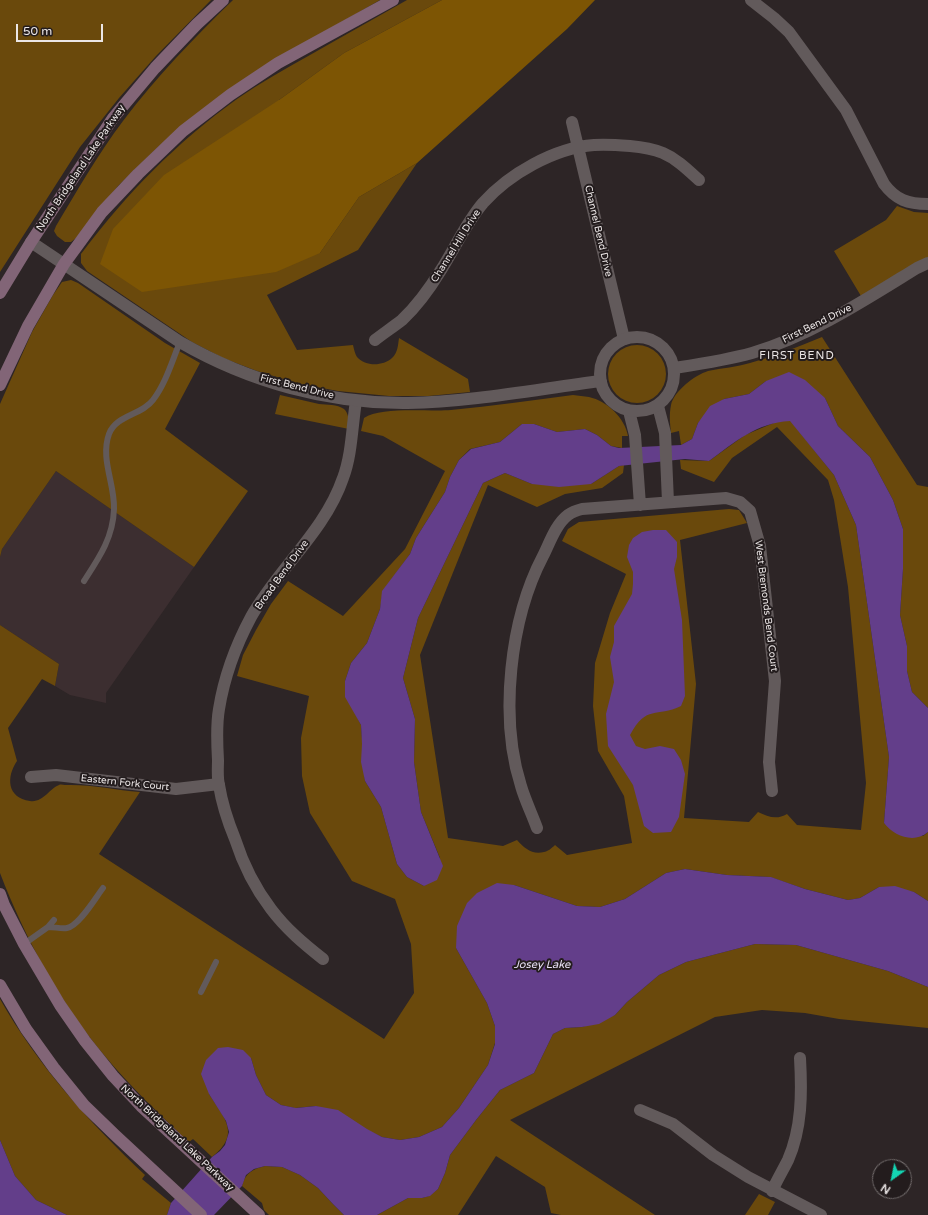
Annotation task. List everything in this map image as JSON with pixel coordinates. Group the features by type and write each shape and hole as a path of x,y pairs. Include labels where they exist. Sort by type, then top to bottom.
{"main road":[{"name":"North Bridgeland Lake Parkway","path":"0,293 31,242 113,118 155,68 196,24 223,0"},
{"path":"0,385 28,326 64,264 102,212 138,174 183,131 230,95 278,63 393,0"},
{"name":"North Bridgeland Lake Parkway","path":"0,894 24,944 60,1005 85,1041 113,1076 141,1106 257,1213"},
{"path":"0,985 26,1029 54,1068 84,1105 156,1174 202,1215"}],"street":[{"path":"751,0 788,32 846,110 884,184 890,191 902,200 918,204 928,204"},
{"name":"Channel Bend Drive","path":"572,122 624,339"},
{"name":"Channel Hill Drive","path":"375,340 401,320 420,301 441,272 483,203 505,182 532,165 578,147 614,144 662,152 678,161 699,180"},
{"name":"First Bend Drive","path":"31,242 180,342 204,356 243,373 321,395 356,400 408,402 450,400 600,381"},
{"name":"First Bend Drive","path":"674,368 722,360 753,352 791,339 838,316 917,268 928,263"},
{"path":"638,337 652,340 669,355 674,368 675,379 672,389 666,398 658,406 639,412 629,411 619,407 610,400 600,381 603,360 612,347 624,339 638,337"},
{"name":"Broad Bend Drive","path":"323,959 303,944 286,927 271,909 243,864 227,817 219,784 217,743 219,710 226,679 238,646 251,618 262,600 323,519 344,478 349,455 356,400"},
{"path":"658,406 665,433 668,502"},
{"path":"629,411 635,435 640,505"},
{"name":"West Bremonds Bend Court","path":"537,828 521,785 513,747 509,698 514,650 524,605 536,569 560,522 569,514 582,509 726,498 740,502 750,511 760,546 775,680 769,762 772,791"},
{"name":"Eastern Fork Court","path":"30,777 56,775 176,789 219,784"},
{"path":"772,1190 788,1159 798,1124 802,1092 800,1058"},
{"path":"640,1110 673,1124 712,1155 772,1190 820,1215"}],"lane":[{"path":"84,581 106,546 114,509 106,449 109,435 113,426 121,420 146,407 152,401 159,390 180,342"},
{"path":"48,927 67,928 78,922 103,888"},
{"path":"24,944 48,927 54,920"},
{"path":"201,992 216,962"}],"shaded area":[{"path":"0,0 211,0 156,56 119,98 80,147 0,272"},
{"path":"233,0 380,0 293,50 159,146 118,186 76,238 71,242 65,242 57,236 54,231 56,226 105,146 162,73"},
{"path":"407,0 442,0 344,53 279,100 320,253 359,197 417,163 358,250 267,295 297,350 353,345 356,356 361,360 370,364 379,364 388,361 394,356 399,338 468,379 470,392 428,396 389,396 338,391 300,384 257,371 223,358 192,342 87,271 81,263 81,254 98,232 153,170 194,133 237,99 255,87"},
{"path":"442,0 595,0 567,29 417,163 359,197 320,253 276,272 142,292 100,264 113,229 164,175 279,100 344,53"},
{"path":"897,206 914,212 928,213 928,258 861,296 834,251 886,220"},
{"path":"71,280 78,283 165,343 200,363 165,429 248,491 194,567 56,471 2,549 0,557 0,404 32,332 53,295 62,282"},
{"path":"822,337 917,485 928,487 928,708 912,692 907,671 907,646 900,615 903,569 903,529 893,500 870,457 838,426 825,398 766,381 749,394 724,399 698,423 692,439 681,445 679,431 671,433 670,412 673,400 676,394 686,384 697,376 708,371 740,366"},
{"path":"637,345 653,350 661,358 666,374 661,390 653,398 637,403 621,398 613,390 608,374 613,358 621,350"},
{"path":"280,395 319,404 341,407 347,413 349,429 275,414"},
{"path":"573,395 596,399 614,411 623,423 628,436 622,436 622,448 611,446 597,435 585,429 557,432 534,424 522,424 500,442 470,449 459,460 450,477 445,492 416,538 410,554 383,591 380,609 367,643 351,663 345,681 355,713 361,725 365,781 381,807 397,864 407,877 424,886 440,858 421,812 414,762 415,719 403,678 418,618 483,483 505,473 532,484 591,484 619,466 624,465 623,473 602,488 565,494 537,507 488,485 420,655 448,838 503,846 517,840 522,846 536,853 547,851 555,845 567,855 632,843 624,796 598,751 593,706 595,663 610,613 626,574 562,541 568,529 579,522 729,509 739,510 747,523 680,540 696,684 684,818 749,822 758,812 772,817 780,817 787,814 797,825 861,830 866,783 848,587 834,500 828,480 777,427 732,458 714,482 681,469 680,460 709,461 745,435 776,422 790,420 834,475 856,525 889,757 884,823 923,836 928,832 928,901 914,892 879,887 860,898 848,900 805,889 770,877 727,875 685,869 666,873 625,899 600,907 577,906 514,885 456,948 487,1003 495,1026 495,1043 488,1065 459,1108 442,1127 419,1137 400,1140 382,1137 316,1106 295,1108 281,1105 266,1095 256,1075 251,1058 209,1094 225,1119 228,1134 221,1149 212,1157 193,1139 189,1142 134,1089 104,1055 72,1013 44,968 32,945 20,921 0,873 0,625 59,664 55,686 42,679 8,728 17,761 13,767 10,780 13,791 17,796 30,801 39,800 60,785 84,785 140,792 99,854 384,1039 414,993 411,944 395,899 352,881 310,813 302,776 301,738 309,696 237,676 243,655 271,604 288,581 343,616 405,549 445,471 383,436 361,431 364,418 372,414 382,412 406,410 451,410"},
{"path":"56,471 194,567 106,693 106,703 70,695 55,686 59,664 0,625 0,557 2,549"},
{"path":"755,944 796,945 888,971 928,987 928,1028 839,1019 805,1013 762,1010 715,1017 510,1120 655,1215 561,1215 551,1213 545,1187 496,1156 458,1215 377,1215 408,1198 422,1198 429,1196 438,1189 445,1173 450,1155 500,1090 534,1073 553,1034 565,1028 582,1027 615,1015 627,1002 659,975 686,962"},
{"path":"0,999 31,1047 66,1092 104,1135 145,1175 142,1179 171,1203 167,1215 67,1215 36,1200 15,1176 0,1140"},
{"path":"265,1166 282,1167 300,1175 318,1188 344,1215 269,1215 264,1210 262,1203 242,1186 245,1178 250,1172"},
{"path":"759,1194 775,1202 768,1215 745,1215"}],"water":[{"path":"789,372 805,380 825,398 838,426 870,457 893,500 903,529 903,569 900,615 907,646 907,671 912,692 928,708 928,832 922,836 911,838 904,837 893,832 884,823 889,757 856,525 834,475 790,421 767,425 756,430 746,435 709,461 685,459 619,466 591,484 559,487 532,484 505,473 483,483 418,618 403,678 415,719 414,762 421,812 443,866 437,880 424,886 407,877 397,864 381,807 365,781 361,762 361,725 345,697 345,681 351,663 367,643 380,609 382,591 410,554 416,538 445,492 450,477 459,460 471,449 500,442 522,424 534,424 557,432 585,429 597,435 611,446 619,448 681,445 692,439 698,423 710,406 724,399 749,394 766,381"},
{"path":"666,530 677,542 677,557 674,569 682,620 685,696 681,706 647,715 636,725 630,735 636,746 645,749 660,746 674,749 681,760 685,774 679,817 671,832 653,833 644,826 633,785 608,746 606,714 614,682 610,657 614,642 614,626 632,594 633,572 627,557 629,545 633,538 642,532"},
{"name":"Josey Lake","path":"685,869 727,875 771,877 805,889 848,900 860,898 879,887 895,886 914,892 928,901 928,987 888,971 796,945 755,944 686,962 659,975 627,1002 615,1015 599,1024 565,1028 553,1034 534,1073 500,1090 476,1120 450,1155 445,1173 438,1189 430,1196 422,1198 408,1198 377,1215 344,1215 318,1188 300,1175 282,1167 265,1166 254,1169 246,1175 242,1186 214,1215 167,1215 171,1203 212,1157 225,1145 229,1132 226,1121 209,1094 201,1074 206,1060 218,1048 228,1047 243,1050 251,1058 256,1075 266,1095 281,1105 296,1108 316,1106 338,1110 382,1137 400,1140 419,1137 442,1127 459,1108 488,1065 495,1044 495,1026 487,1003 456,948 457,926 467,903 477,893 497,883 514,885 577,906 600,907 625,899 666,873"},
{"path":"0,1140 15,1176 36,1200 67,1215 0,1215"}],"district":[{"name":"FIRST BEND","path":"797,356"}]}
